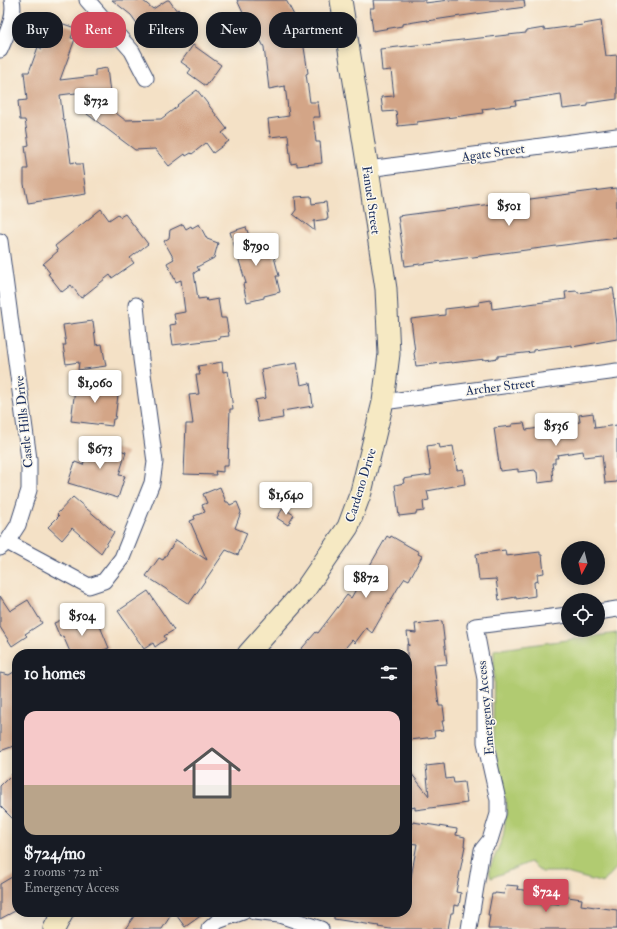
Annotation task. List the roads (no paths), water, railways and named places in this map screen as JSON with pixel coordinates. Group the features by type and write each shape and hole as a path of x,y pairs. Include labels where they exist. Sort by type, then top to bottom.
{"street":[{"path":"0,50 10,25 13,5 12,0"},
{"path":"87,0 132,51 146,78"},
{"name":"Fanuel Street","path":"341,0 386,289 389,354 383,402"},
{"name":"Agate Street","path":"368,169 617,136"},
{"name":"Castle Hills Drive","path":"0,241 6,339 29,459 29,490 18,526 4,545"},
{"path":"4,545 89,586 104,581 122,558 152,483 155,462 136,305"},
{"name":"Archer Street","path":"383,402 617,371"},
{"name":"Cardeno Drive","path":"252,649 304,591 348,527 361,492 383,402"},
{"path":"605,611 617,609"},
{"name":"Emergency Access","path":"469,929 482,850 490,840 498,814 498,800 486,742 485,679 475,626 561,616"},
{"path":"54,929 60,917"},
{"path":"209,929 218,921 229,917"},
{"path":"285,917 321,929"}]}
